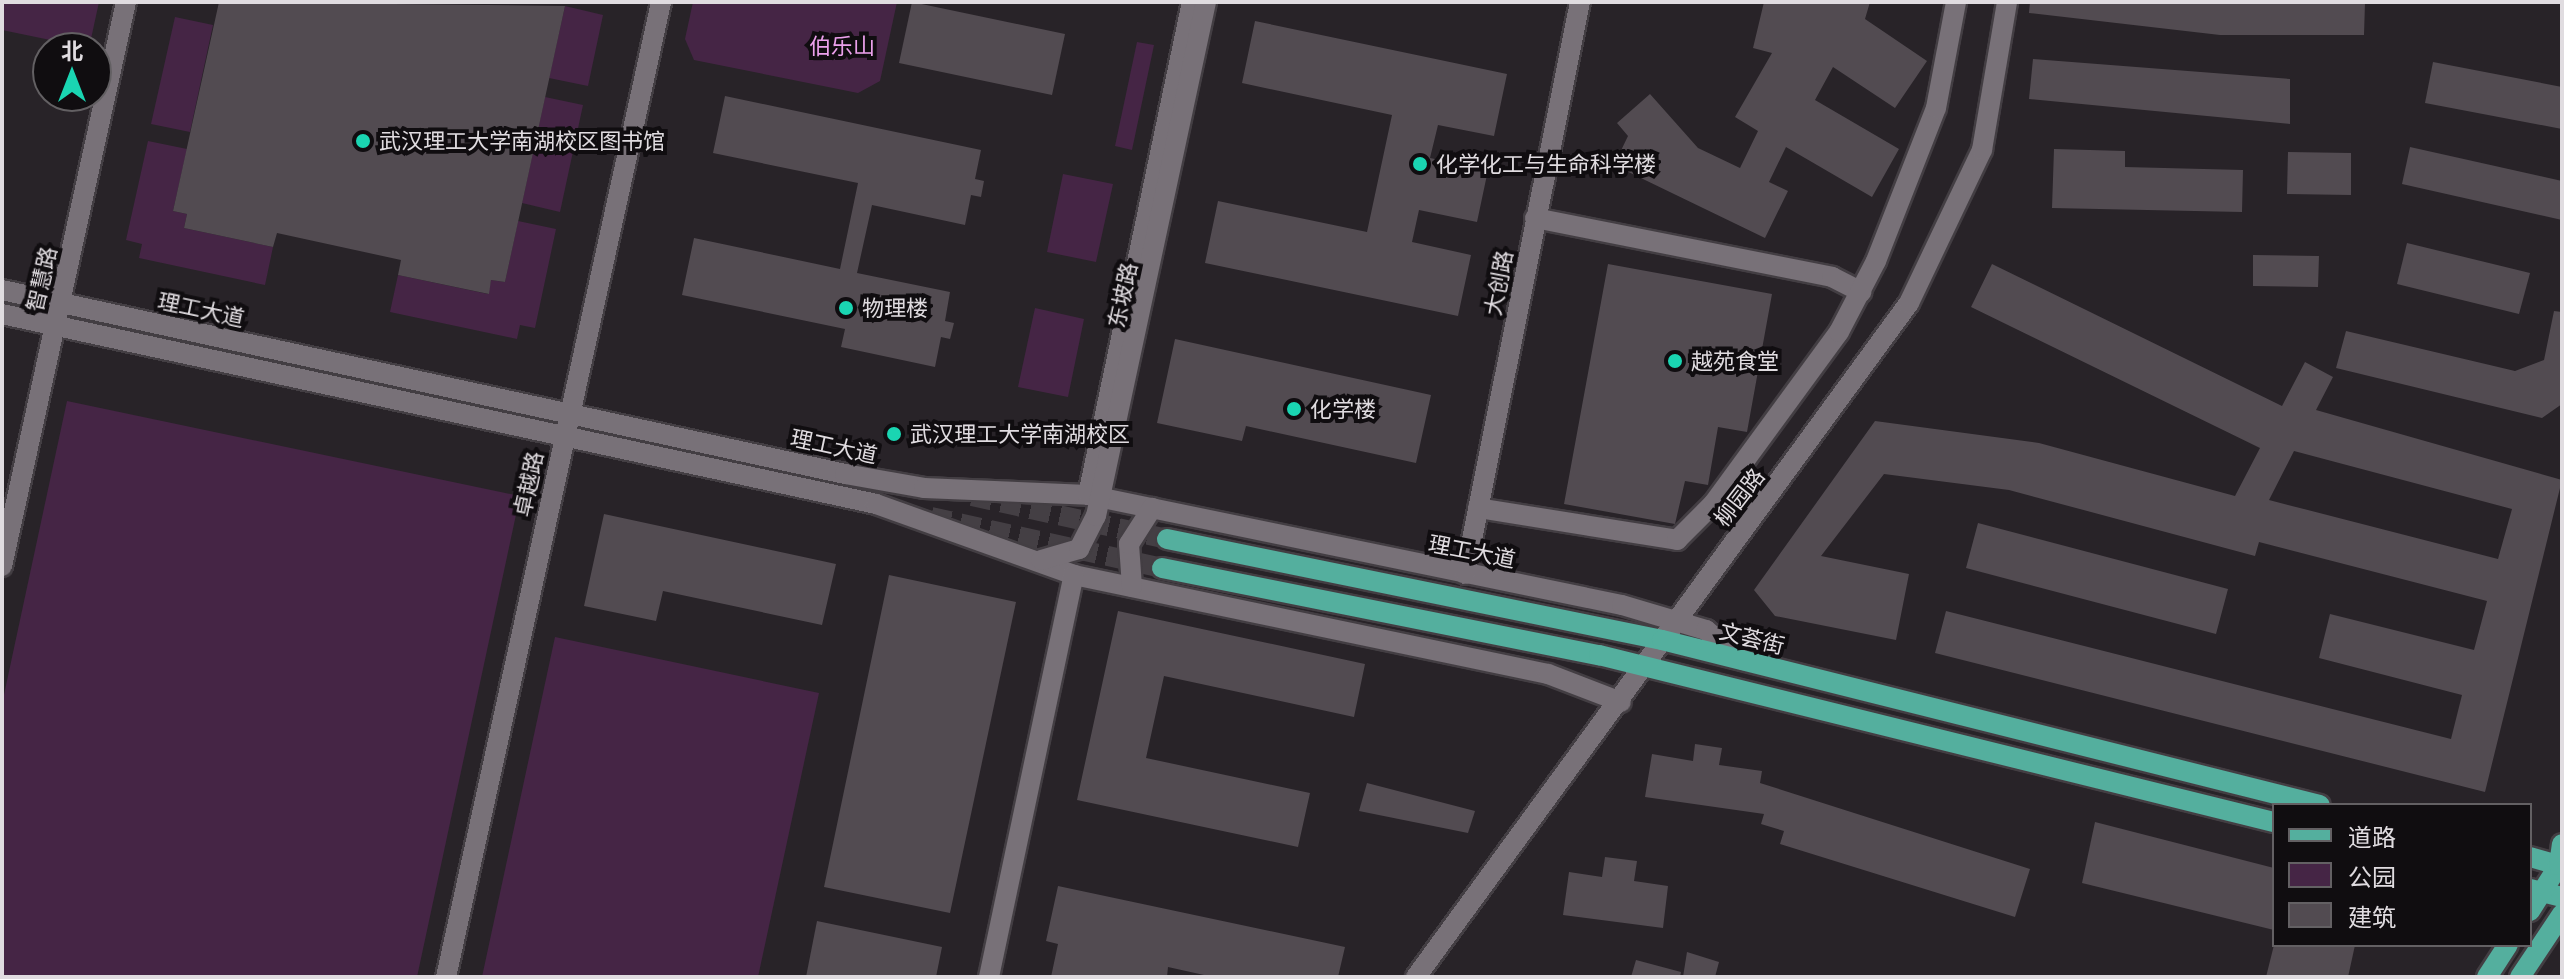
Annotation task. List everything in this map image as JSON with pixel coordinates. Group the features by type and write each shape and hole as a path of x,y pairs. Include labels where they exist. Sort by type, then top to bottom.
{"main road":[{"name":"文荟街","path":"1167,539 1662,640 2312,803"},
{"path":"1162,568 1645,666 2272,822"},
{"path":"2532,857 2561,858 2545,892 2532,908"},
{"path":"2520,977 2562,914"},
{"path":"2487,977 2507,947"}],"street":[{"name":"智慧路","path":"2,566 126,2"},
{"name":"卓越路","path":"446,977 563,435 661,2"},
{"name":"东坡路","path":"1094,496 1192,2"},
{"name":"东坡路","path":"1037,560 1079,549 1094,496 1206,2"},
{"name":"大创路","path":"1465,574 1580,2"},
{"path":"1478,508 1677,540 1786,408 1861,292 1924,147 1956,2"},
{"name":"柳园路","path":"1416,977 1621,702 1676,617 1871,364 1960,209 1995,106 2007,2"},
{"path":"1535,218 1832,277 1861,292"},
{"name":"理工大道","path":"2,290 891,483 1094,496 1676,617 1706,630 1743,660"},
{"path":"2,314 876,504 1074,575 1548,674 1621,702"},
{"path":"1132,587 1129,544 1152,508"},
{"path":"989,977 1074,575"}],"green space":[{"path":"2,2 99,2 92,32 32,32 32,36 2,30"},
{"name":"伯乐山","path":"693,2 897,2 880,81 858,93 694,60 685,39"},
{"path":"565,6 603,15 588,86 549,78"},
{"path":"175,17 213,25 190,132 151,124"},
{"path":"1137,42 1154,45 1132,150 1115,146"},
{"path":"545,97 583,105 560,212 522,203"},
{"path":"148,141 187,149 173,211 187,214 184,228 273,247 265,285 139,258 142,244 126,240"},
{"path":"1063,174 1113,184 1096,262 1047,252"},
{"path":"518,221 556,229 535,328 520,325 517,339 390,312 398,275 488,294 491,280 505,282"},
{"path":"1035,308 1084,319 1068,397 1018,387"},
{"path":"67,401 520,496 417,977 2,977 2,704"},
{"path":"555,637 819,693 758,977 482,977"}],"building":[{"name":"武汉理工大学南湖校区图书馆","path":"219,2 565,6 505,282 491,280 489,294 398,275 401,260 277,233 273,247 184,228 187,214 173,211"},
{"path":"912,2 1065,34 1052,95 899,63"},
{"path":"1764,2 1870,2 1865,19 1927,61 1895,108 1833,67 1815,100 1899,149 1872,197 1786,147 1769,182 1788,191 1765,238 1614,165 1628,136 1617,123 1650,94 1698,148 1740,168 1758,131 1735,117 1772,53 1753,48"},
{"path":"2030,2 2365,2 2364,35 2220,35 2029,13"},
{"name":"化学化工与生命科学楼","path":"1255,21 1507,74 1494,136 1438,125 1430,158 1488,170 1477,222 1419,210 1412,242 1471,255 1458,316 1205,263 1218,201 1367,232 1392,115 1242,83"},
{"path":"2033,59 2290,79 2290,124 2029,99"},
{"path":"2433,62 2562,87 2562,129 2425,103"},
{"path":"725,96 981,150 975,179 984,181 981,197 971,195 965,225 872,205 857,273 950,292 945,321 954,323 950,339 941,337 935,367 841,347 845,329 682,295 694,238 840,269 858,183 713,153"},
{"path":"2410,147 2562,181 2562,220 2402,184"},
{"path":"2054,149 2125,151 2125,167 2243,170 2242,212 2052,208"},
{"path":"2288,152 2351,153 2351,195 2287,194"},
{"path":"2407,243 2530,273 2519,314 2397,284"},
{"path":"2253,255 2319,256 2318,287 2253,286"},
{"name":"越苑食堂","path":"1608,264 1772,294 1747,432 1718,427 1708,485 1685,481 1675,524 1564,504"},
{"path":"1992,264 2282,406 2305,362 2333,377 2316,410 2562,480 2485,792 1935,653 1946,611 2451,739 2462,695 2319,658 2330,614 2474,650 2487,601 2259,542 2255,556 2009,490 1884,474 1821,556 1909,574 1896,640 1775,616 1754,590 1875,421 2039,443 2235,496 2260,448 1971,307","holes":["2294,451 2512,509 2498,559 2269,500"]},
{"path":"2554,311 2562,312 2562,404 2542,418 2336,368 2346,331 2515,371 2544,360"},
{"name":"化学楼","path":"1175,339 1431,395 1416,463 1246,426 1242,441 1157,423"},
{"path":"604,514 836,564 822,625 663,591 656,621 584,606"},
{"path":"1978,523 2228,589 2216,634 1966,568"},
{"path":"889,575 1016,602 950,913 824,887"},
{"path":"1118,611 1365,664 1354,717 1164,676 1146,758 1310,793 1298,847 1077,800"},
{"path":"1695,744 1722,748 1719,765 1762,771 1760,783 2030,869 2015,917 1780,844 1784,831 1761,824 1764,814 1645,797 1652,754 1693,761"},
{"path":"1367,783 1475,811 1468,833 1359,811"},
{"path":"2095,822 2272,867 2272,930 2082,883"},
{"path":"1605,857 1637,861 1634,881 1668,886 1663,928 1563,915 1569,872 1602,877"},
{"path":"1058,886 1345,947 1338,977 1213,977 1168,967 1167,977 1051,977 1058,944 1046,941"},
{"path":"817,921 942,947 936,977 806,977"},
{"path":"2274,947 2355,947 2348,977 2266,977"},
{"path":"1687,952 1719,962 1715,977 1683,977"},
{"path":"1636,960 1681,972 1680,977 1631,977"}],"tunnel":[{"path":"972,496 1167,539"},
{"path":"931,517 1162,568"}],"place":[{"name":"武汉理工大学南湖校区图书馆","path":"363,141"},
{"name":"化学化工与生命科学楼","path":"1420,164"},
{"name":"物理楼","path":"846,308"},
{"name":"越苑食堂","path":"1675,361"},
{"name":"化学楼","path":"1294,409"},
{"name":"武汉理工大学南湖校区","path":"894,434"}]}
